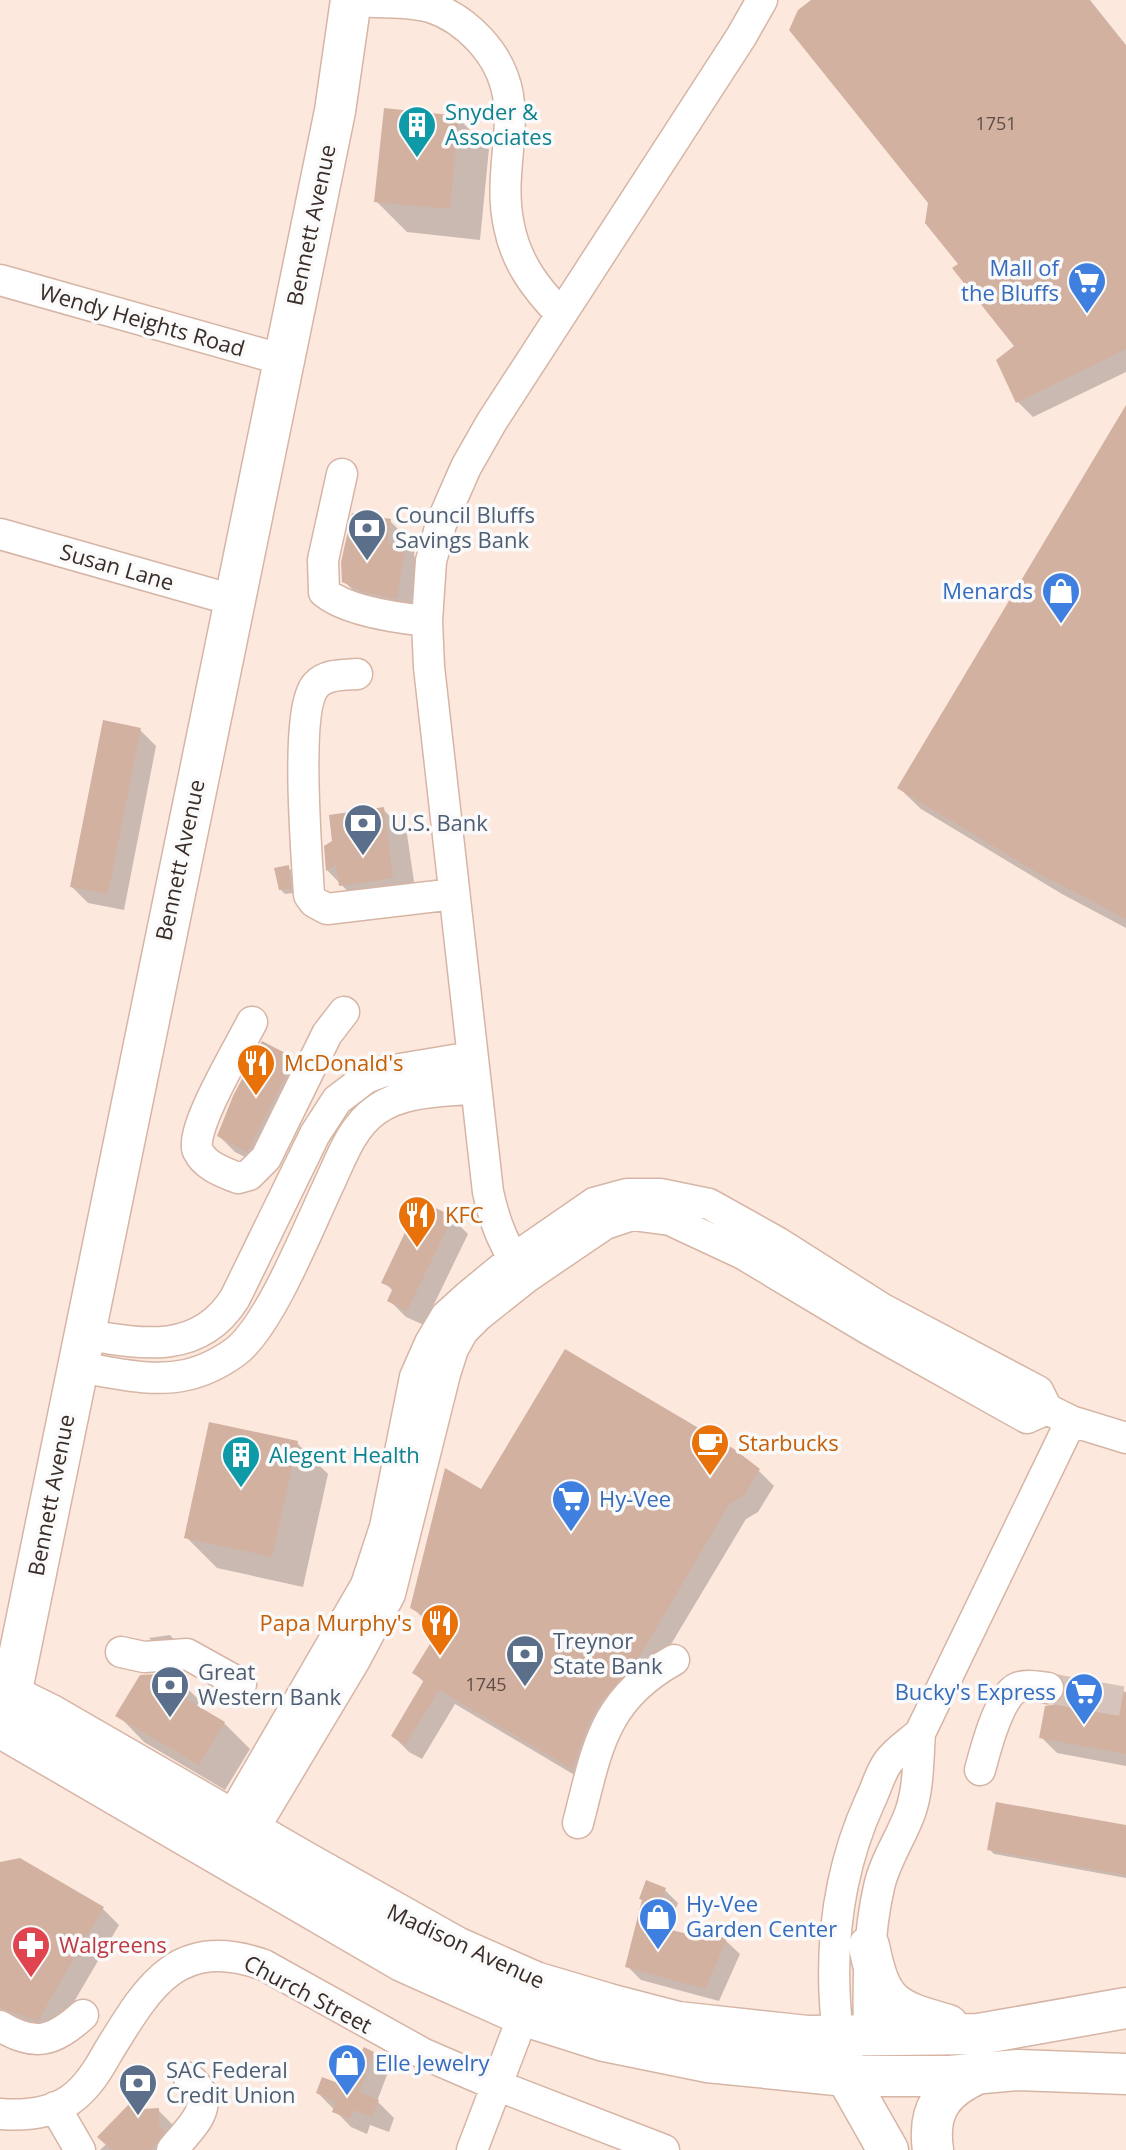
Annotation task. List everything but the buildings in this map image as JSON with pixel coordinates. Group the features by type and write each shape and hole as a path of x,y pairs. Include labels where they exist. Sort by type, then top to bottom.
{"main road":[{"name":"Bennett Avenue","path":"3,1707 80,1350 335,111 350,1"},
{"name":"Madison Avenue","path":"3,1707 51,1715 456,1947 530,1999 604,2041 666,2055 789,2072 950,2076 980,2053 1126,2008"},
{"name":"Madison Avenue","path":"3,1707 222,1858 402,1961 530,1999 761,2032 807,2036 853,2034 980,2053 1018,2070 1126,2074"},
{"path":"869,1946 876,1981 892,2003 980,2053 961,2081 939,2103 933,2118 933,2150"},
{"path":"853,2034 862,2076 888,2150"},
{"path":"862,2076 888,2099 918,2150"}],"street":[{"path":"520,1268 497,1229 488,1192 429,667 427,621 431,561 451,497 491,423 762,0"},
{"path":"350,1 432,8 459,21 490,51 505,77 511,104 504,192 509,228 532,282 561,314"},
{"name":"Wendy Heights Road","path":"0,280 284,360"},
{"path":"342,474 323,560 324,592 340,601 377,613 427,621"},
{"name":"Susan Lane","path":"0,534 233,600"},
{"path":"357,674 333,676 318,683 312,692 307,714 304,759 309,895 314,902 327,909 454,894"},
{"path":"252,1022 204,1115 195,1141 206,1162 238,1178 249,1175 266,1158 327,1034 344,1012"},
{"path":"80,1350 184,1338 214,1324 226,1313 235,1298 315,1134 337,1100 366,1078 382,1072 472,1057"},
{"path":"80,1350 140,1377 186,1375 224,1359 240,1348 265,1316 344,1153 363,1122 382,1106 403,1097 476,1088"},
{"path":"222,1858 239,1847 242,1825 355,1660 390,1594 453,1349 463,1331 520,1268 605,1224 632,1215 670,1220 743,1254 868,1329 1027,1418 1059,1415 1126,1438"},
{"path":"853,2034 879,1883 910,1812 916,1785 920,1733 1059,1415"},
{"path":"121,1652 144,1657 187,1654 241,1684"},
{"path":"578,1823 592,1764 607,1727 639,1682 674,1660"},
{"path":"980,1770 990,1735 1009,1693 1018,1687 1048,1688"},
{"path":"853,2034 832,1975 837,1911 846,1869 862,1819 888,1761 920,1733"},
{"name":"Church Street","path":"0,2114 21,2116 70,2100 86,2086 140,2000 155,1982 195,1959 216,1954 238,1956 264,1965 380,2032 632,2144 664,2150"},
{"path":"472,2150 530,1999"},
{"path":"0,2026 19,2037 45,2039 71,2026 83,2015"},
{"path":"172,2150 199,2117 204,2104 203,2095 189,2078"},
{"path":"55,2107 80,2150"}],"tunnel":[{"path":"1048,1688 1126,1702"}],"place":[{"name":"Snyder & Associates","path":"417,159"},
{"name":"Mall of the Bluffs","path":"1087,315"},
{"name":"Council Bluffs Savings Bank","path":"367,562"},
{"name":"Menards","path":"1061,625"},
{"name":"U.S. Bank","path":"363,857"},
{"name":"McDonald's","path":"256,1097"},
{"name":"KFC","path":"417,1249"},
{"name":"Starbucks","path":"710,1477"},
{"name":"Alegent Health","path":"241,1489"},
{"name":"Hy-Vee","path":"571,1533"},
{"name":"Papa Murphy's","path":"440,1657"},
{"name":"Treynor State Bank","path":"525,1688"},
{"name":"Great Western Bank","path":"170,1719"},
{"name":"Bucky's Express","path":"1084,1726"},
{"name":"Hy-Vee Garden Center","path":"658,1951"},
{"name":"Walgreens","path":"31,1979"},
{"name":"Elle Jewelry","path":"347,2097"},
{"name":"SAC Federal Credit Union","path":"138,2117"}]}
